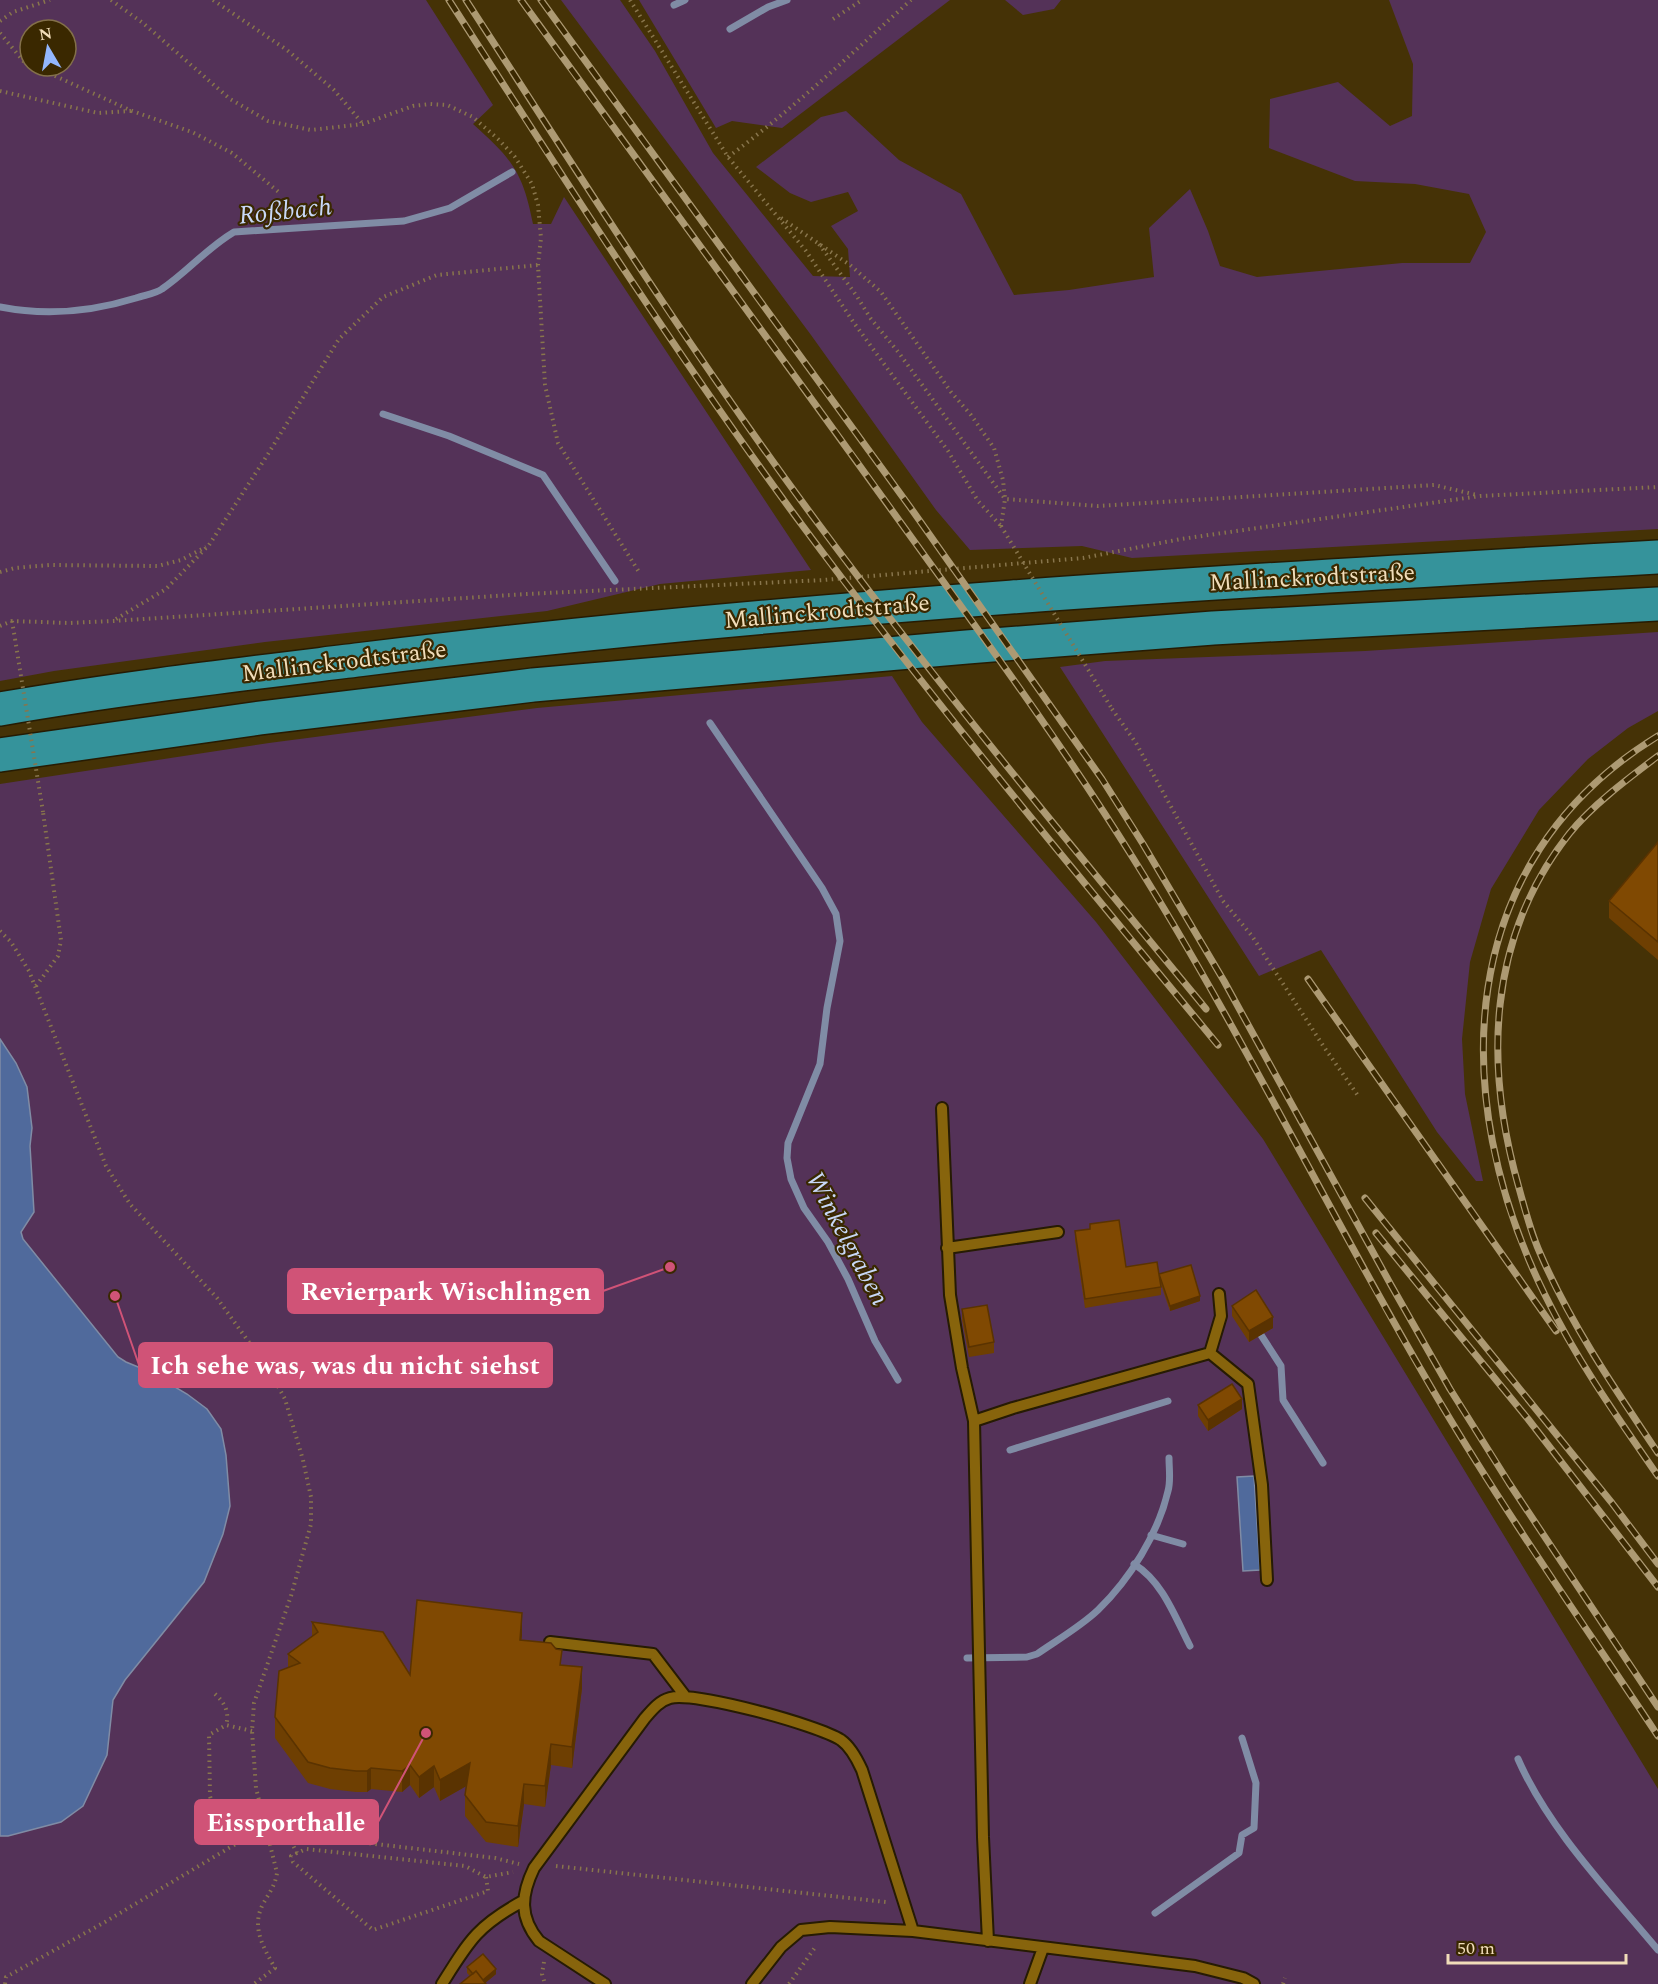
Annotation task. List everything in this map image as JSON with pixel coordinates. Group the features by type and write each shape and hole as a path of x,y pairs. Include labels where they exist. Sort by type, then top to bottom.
{"highway":[{"name":"Mallinckrodtstraße","path":"0,709 222,676 524,639 720,620 1165,585 1658,557"},
{"name":"Mallinckrodtstraße","path":"0,755 248,719 544,684 1214,628 1658,604"}],"lane":[{"path":"942,1108 950,1295 962,1368 974,1421 983,1837 988,1941"},
{"path":"947,1248 1058,1232"},
{"path":"1210,1353 1221,1316 1219,1294"},
{"path":"974,1421 1210,1353"},
{"path":"1210,1353 1248,1384 1262,1485 1267,1580"},
{"path":"550,1642 653,1653 685,1696"},
{"path":"605,1984 539,1941 527,1921 523,1901 525,1885 534,1868 656,1706 669,1698 685,1696 730,1705 825,1731 842,1741 854,1753 862,1770 913,1931"},
{"path":"442,1984 466,1945 480,1929 498,1915 523,1901"},
{"path":"752,1984 782,1947 801,1930 830,1927 913,1931 1196,1966 1243,1978 1254,1984"},
{"path":"1030,1984 1043,1948"}],"path":[{"path":"0,21 14,12 50,0"},
{"path":"111,0 143,23 230,99 268,121 311,130 363,124 413,106 447,105 473,117 515,157 532,184 538,205 541,238 538,265 545,385 558,443 639,572"},
{"path":"213,0 287,50 334,90 363,124"},
{"path":"630,0 728,157 806,251 854,323 948,451 978,501 1001,526 1112,709 1136,743 1223,901 1252,936 1359,1097"},
{"path":"833,19 861,0"},
{"path":"728,157 768,128 817,86 910,0"},
{"path":"0,33 18,55"},
{"path":"60,78 132,111 192,132 232,153 281,195"},
{"path":"0,91 98,112 132,111"},
{"path":"776,214 850,265 881,292 951,392 994,447 1003,480 1005,499 1001,526"},
{"path":"819,244 871,319 899,353 1005,499 1098,506 1434,485 1480,496"},
{"path":"113,621 166,589 209,545 339,339 383,297 437,275 538,265"},
{"path":"0,626 12,621 69,623 113,621 526,594 824,580 1083,558 1181,539 1480,496 1658,487"},
{"path":"0,572 15,568 50,565 158,566 181,560 209,545"},
{"path":"12,621 61,940 58,956 35,986"},
{"path":"0,931 18,952 35,986 106,1166 112,1176 130,1204 217,1298 269,1370 285,1399 311,1497 311,1524 294,1584 254,1703 252,1731 256,1788 267,1835 273,1850 277,1874 275,1886 258,1915 258,1929 262,1945 275,1968 254,1984"},
{"path":"215,1694 226,1707 228,1720 226,1725 209,1735 212,1805 224,1816 264,1824"},
{"path":"226,1725 252,1731"},
{"path":"6,1977 105,1922 238,1842 252,1837 267,1835 341,1840 495,1858 534,1868"},
{"path":"288,1836 297,1853"},
{"path":"486,1877 488,1891 374,1930 293,1862 291,1856 306,1849 465,1866 486,1877 553,1865 904,1904"},
{"path":"789,1984 830,1927"},
{"path":"0,1971 6,1977"},
{"path":"5,1984 6,1977"},
{"path":"1283,1984 1285,1978"}],"shaded area":[{"path":"0,0 426,0 493,105 473,124 497,147 514,168 525,191 533,224 551,224 564,197 811,570 660,584 547,611 265,642 54,671 0,681"},
{"path":"561,0 620,0 655,51 713,153 813,276 850,277 848,249 831,226 858,211 848,192 811,202 790,193 756,167 821,117 846,111 899,160 961,194 1014,295 1069,290 1154,277 1149,228 1190,189 1220,266 1257,277 1402,263 1470,263 1486,232 1469,194 1415,184 1355,181 1269,148 1270,99 1338,82 1390,126 1412,116 1413,64 1389,0 1658,0 1658,529 1132,558 1082,546 970,550 936,510 811,335"},
{"path":"639,0 950,0 782,128 732,121 716,128"},
{"path":"1005,0 1061,0 1054,9 1023,15"},
{"path":"1658,632 1658,711 1628,728 1588,759 1539,810 1491,889 1470,962 1462,1039 1465,1094 1483,1181 1476,1181 1437,1132 1321,950 1259,976 1060,667 1105,661 1365,651"},
{"path":"892,676 922,722 1096,922 1263,1139 1658,1789 1658,1984 0,1984 0,784 269,743 537,708"}],"water":[{"path":"0,1039 16,1063 27,1087 32,1128 30,1146 34,1212 21,1232 23,1239 118,1357 148,1371 207,1409 221,1429 226,1455 230,1506 223,1534 204,1582 125,1680 113,1700 107,1755 83,1806 61,1822 8,1836 0,1836"},
{"path":"1254,1476 1260,1570 1243,1571 1237,1477"}],"building":[{"path":"1658,842 1658,942 1609,901"},
{"path":"1119,1220 1126,1267 1157,1262 1161,1287 1085,1299 1075,1231 1090,1229 1090,1224"},
{"path":"1191,1265 1200,1296 1170,1306 1159,1274"},
{"path":"1256,1290 1273,1317 1249,1331 1232,1306"},
{"path":"987,1305 994,1342 969,1347 962,1309"},
{"path":"1232,1384 1242,1399 1208,1420 1198,1405"},
{"path":"417,1600 522,1613 520,1640 551,1643 556,1649 562,1650 560,1665 582,1667 572,1747 551,1744 545,1786 524,1784 518,1826 486,1822 465,1795 470,1763 440,1780 434,1766 419,1777 410,1765 402,1771 371,1768 367,1771 356,1771 330,1768 308,1762 275,1717 279,1671 300,1663 288,1654 318,1632 312,1622 383,1632 410,1675"},
{"path":"483,1954 496,1969 483,1980 476,1971 473,1974 467,1967"},
{"path":"476,1971 486,1984 460,1984"}],"waterway":[{"name":"Roßbach","path":"674,5 685,0"},
{"path":"730,29 768,7 787,0"},
{"name":"Roßbach","path":"0,307 51,312 119,303 162,289 234,232 404,221 450,208 512,172"},
{"name":"Winkelgraben","path":"383,414 449,436 543,475 615,581"},
{"name":"Winkelgraben","path":"710,723 822,888 836,914 840,941 827,1008 820,1064 788,1143 787,1158 791,1179 804,1208 828,1242 848,1279 875,1341 898,1380"},
{"path":"1261,1335 1281,1366 1283,1400 1323,1463"},
{"name":"Winkelgraben","path":"1010,1450 1168,1401"},
{"path":"967,1658 1027,1657 1037,1654 1098,1610 1132,1570 1150,1539 1169,1487 1169,1458"},
{"path":"1151,1535 1183,1544"},
{"path":"1134,1564 1161,1590 1190,1646"},
{"path":"1155,1913 1239,1853 1242,1835 1254,1828 1256,1783 1242,1738"},
{"path":"1518,1759 1531,1785 1563,1835 1658,1950"}],"railway":[{"path":"449,0 665,331 802,525 955,723 1218,1045"},
{"path":"466,0 681,329 817,522 960,707 1206,1009"},
{"path":"521,0 970,619 1054,737 1107,817 1213,993 1363,1268 1441,1404 1520,1530 1658,1736"},
{"path":"541,0 910,507 1102,779 1224,981 1450,1389 1509,1483 1658,1707"},
{"path":"1658,736 1590,788 1540,848 1506,916 1488,988 1484,1064 1492,1142 1513,1219 1545,1295 1612,1410 1658,1476"},
{"path":"1658,756 1611,792 1578,823 1542,874 1522,916 1508,960 1500,1004 1498,1050 1501,1096 1508,1142 1537,1245 1565,1306 1610,1381 1658,1453"},
{"path":"1308,979 1556,1331"},
{"path":"1365,1198 1612,1503 1658,1564"},
{"path":"1376,1233 1528,1419 1658,1587"}],"place":[{"name":"Revierpark Wischlingen","path":"670,1267"},
{"name":"Ich sehe was, was du nicht siehst","path":"115,1296"},
{"name":"Eissporthalle","path":"426,1733"}]}
